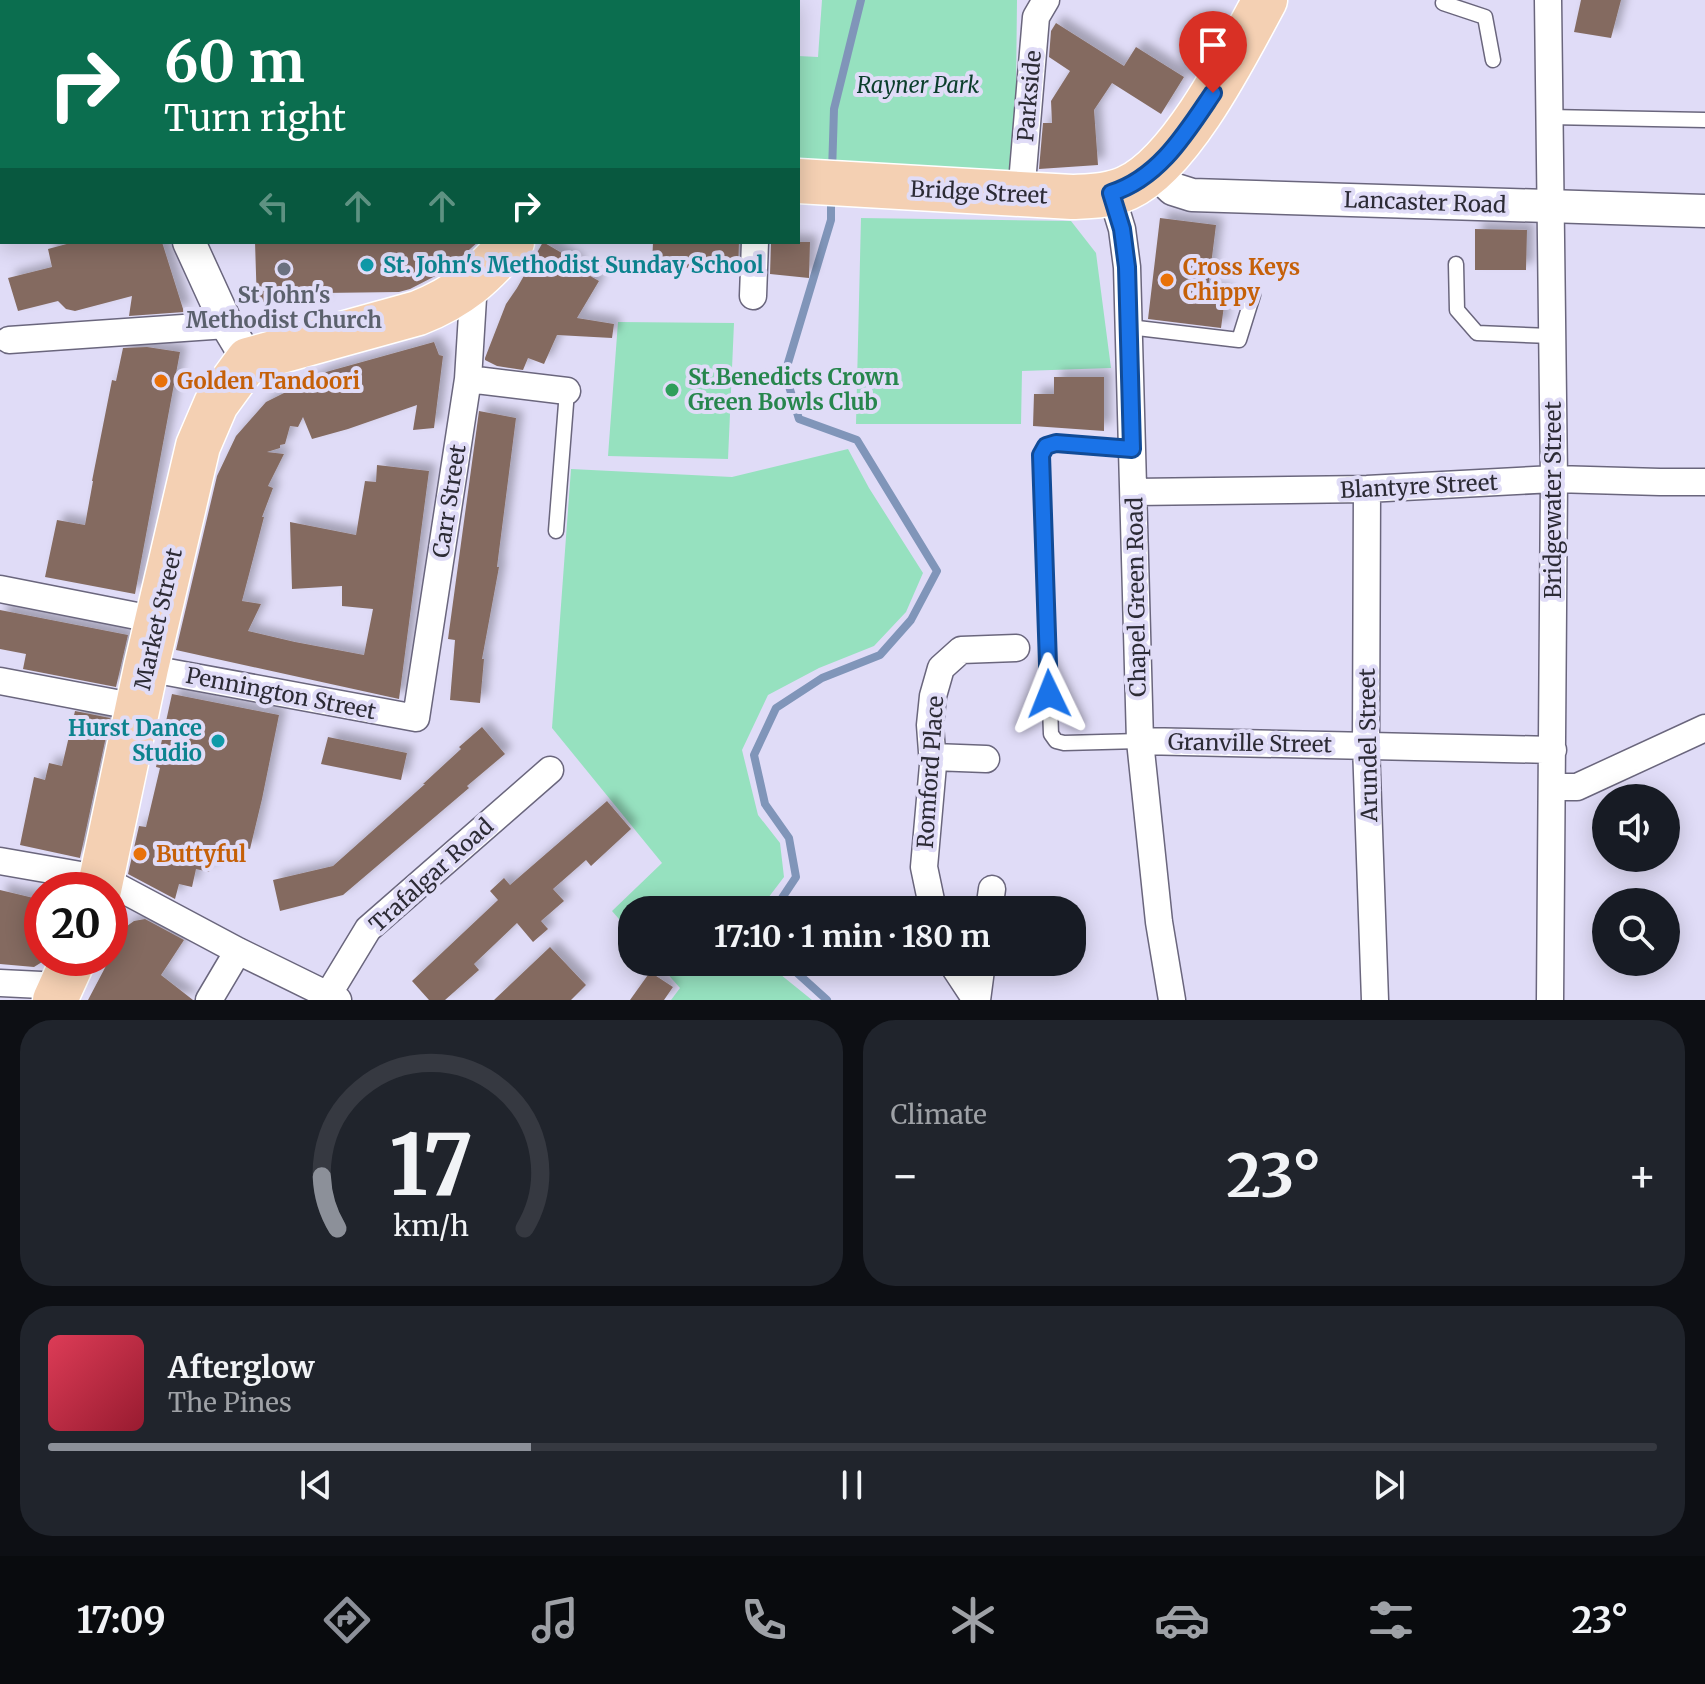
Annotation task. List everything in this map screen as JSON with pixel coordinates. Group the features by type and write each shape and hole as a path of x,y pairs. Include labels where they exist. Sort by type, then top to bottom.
{"highway":[{"name":"Bridge Street","path":"819,183 1072,197 1127,188 1153,170 1179,142 1213,93 1265,0"},
{"path":"237,342 418,313 455,296 474,282 510,244"},
{"name":"Market Street","path":"103,872 142,687 198,446 237,342"}],"street":[{"name":"Parkside","path":"1021,195 1036,17 1046,0"},
{"name":"Bridgewater Street","path":"1548,0 1554,479 1550,1000"},
{"name":"Lancaster Road","path":"1153,170 1173,189 1192,195 1705,211"},
{"name":"Chapel Green Road","path":"1111,193 1122,229 1127,267 1140,741 1159,922 1172,1000"},
{"path":"9,340 237,342 190,244"},
{"path":"753,296 755,244"},
{"name":"Carr Street","path":"416,718 468,379 474,282"},
{"path":"468,379 567,391"},
{"name":"Blantyre Street","path":"1134,492 1367,489 1554,479 1705,482"},
{"name":"Arundel Street","path":"1367,489 1366,745 1375,1000"},
{"path":"0,589 157,620"},
{"name":"Romford Place","path":"930,896 924,867 933,757 930,725 933,696 941,668 961,650 1016,648"},
{"name":"Pennington Street","path":"0,681 142,687 416,718"},
{"path":"1553,787 1577,787 1705,728"},
{"name":"Granville Street","path":"1140,741 1553,750"},
{"path":"933,757 986,759"},
{"name":"Trafalgar Road","path":"333,997 368,929 550,770"},
{"path":"0,861 48,872"},
{"path":"128,897 333,997"},
{"path":"209,1000 238,951"},
{"path":"960,976 976,1000"},
{"path":"976,1000 980,976"},
{"path":"0,983 64,981"}],"lane":[{"path":"1444,0 1443,3 1485,17 1493,60"},
{"path":"1549,117 1705,120"},
{"path":"1456,264 1457,310 1477,333 1551,336"},
{"path":"1129,327 1239,340 1253,295"},
{"path":"556,531 567,391"},
{"path":"1132,449 1056,443 1046,446 1041,455 1051,734 1056,741 1064,743 1140,741"}],"green space":[{"name":"Rayner Park","path":"822,0 1017,0 1015,177 800,163 800,56 818,57"},
{"path":"861,218 1071,221 1096,253 1111,368 1022,371 1021,424 856,424"},
{"name":"St.Benedicts Crown Green Bowls Club","path":"618,322 734,323 728,459 608,456"},
{"path":"848,449 923,573 906,612 874,646 819,668 768,695 742,750 758,815 780,843 784,877 770,896 628,896 662,863 552,728 571,469 732,477"},
{"path":"669,976 782,976 812,1000 671,1000 680,988"}],"building":[{"path":"1581,0 1621,0 1611,38 1574,32"},
{"path":"1056,23 1124,66 1136,47 1184,77 1161,114 1112,83 1094,110 1098,165 1039,169 1043,123 1052,123 1051,101 1070,71 1049,57 1051,31"},
{"path":"1160,218 1216,225 1208,289 1226,291 1221,328 1148,319"},
{"path":"1475,229 1527,230 1526,270 1475,270"},
{"path":"810,242 809,278 770,274 771,244"},
{"path":"67,244 163,244 184,312 129,316 132,296 75,311 66,309 58,301 18,311 8,278 52,267 48,249"},
{"path":"255,244 476,244 445,271 410,289 399,292 322,293 322,302 257,305"},
{"path":"542,244 546,244 579,263 576,268 599,281 577,318 614,324 612,338 557,335 544,364 528,358 523,370 497,366 485,360 506,304"},
{"path":"653,244 739,244 738,270 652,266"},
{"path":"434,342 439,355 443,356 434,428 413,430 417,405 312,439 303,417 298,427 290,426 285,444 267,452 284,454 268,486 273,488 262,517 242,601 261,604 248,631 364,655 373,609 342,606 342,586 292,589 290,522 356,535 365,481 376,482 377,465 429,471 399,699 176,650 217,476 236,436 266,402 326,372"},
{"path":"147,347 180,352 135,594 45,577 57,520 85,525 112,380 116,381 123,348"},
{"path":"1054,377 1104,377 1104,431 1033,426 1034,394 1054,394"},
{"path":"479,411 516,418 499,567 482,659 480,703 450,700 455,640 448,639"},
{"path":"0,610 128,635 116,687 23,669 26,654 0,649"},
{"path":"172,694 279,715 250,849 216,842 209,872 196,869 192,887 179,884 175,899 128,874 139,826 146,827 160,768 156,767"},
{"path":"75,711 110,718 80,858 20,845 34,777 45,780 49,763 62,766"},
{"path":"482,727 505,754 467,786 469,788 343,895 280,911 273,880 333,866 425,784"},
{"path":"328,737 407,753 401,780 321,764"},
{"path":"607,801 631,829 591,866 586,860 553,889 564,901 541,921 548,929 533,942 517,923 474,964 479,970 445,1000 429,1000 412,981 498,900 490,891 504,878 510,885"},
{"path":"0,890 24,896 24,966 0,964"},
{"path":"145,919 184,940 161,975 193,1000 88,1000 101,976 128,976 128,925"},
{"path":"550,947 586,985 571,1000 494,1000"},
{"path":"647,976 656,976 673,987 664,1000 630,1000"}],"waterway":[{"path":"832,172 834,109 861,0"},
{"path":"783,896 796,877 789,838 765,804 754,755 776,708 822,678 880,655 911,620 937,571 857,440 799,419 785,373 831,220 831,197"},
{"path":"800,976 827,1000"}],"place":[{"name":"St. John's Methodist Sunday School","path":"367,265"},
{"name":"St John's Methodist Church","path":"284,269"},
{"name":"Cross Keys Chippy","path":"1167,280"},
{"name":"Golden Tandoori","path":"161,381"},
{"name":"St.Benedicts Crown Green Bowls Club","path":"672,390"},
{"name":"Hurst Dance Studio","path":"218,741"},
{"name":"Buttyful","path":"140,854"}],"route":[{"path":"1049,694 1041,455 1046,446 1056,443 1132,449 1127,267 1122,229 1111,193 1127,188 1153,170 1169,154 1213,93"}]}
